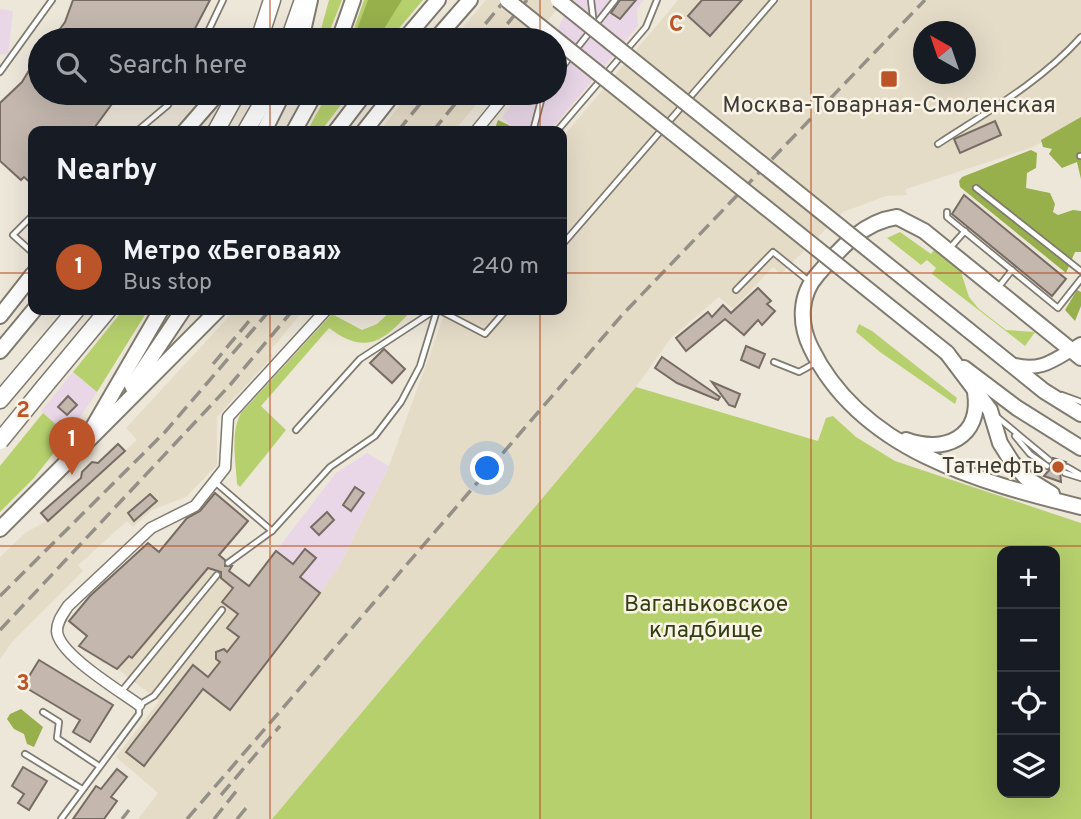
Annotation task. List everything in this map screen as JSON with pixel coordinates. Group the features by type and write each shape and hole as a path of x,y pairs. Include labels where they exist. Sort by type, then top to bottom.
{"main road":[{"path":"263,28 272,0"},
{"path":"293,28 303,0"},
{"path":"304,28 310,0"},
{"path":"343,28 353,0"},
{"path":"414,28 438,0"},
{"path":"446,28 470,0"},
{"path":"507,0 540,28"},
{"path":"515,0 542,28"},
{"path":"558,0 1007,363 1081,414"},
{"path":"260,28 267,17"},
{"path":"567,50 1017,408 1081,448"},
{"path":"189,126 208,105"},
{"path":"219,126 230,105"},
{"path":"249,126 261,105"},
{"path":"266,126 277,105"},
{"path":"297,126 308,105"},
{"path":"340,126 356,105"},
{"path":"368,126 385,105"},
{"path":"1074,506 933,462 887,432 849,402 818,362 803,322 803,309 811,282 864,229 885,219 897,217 910,221 1078,351"},
{"path":"0,316 28,280"},
{"path":"0,351 29,315"},
{"path":"0,400 72,315"},
{"path":"0,441 104,315"},
{"path":"64,466 99,419 158,315"},
{"path":"90,439 143,372 180,315"},
{"path":"0,528 213,315"},
{"path":"947,353 990,410 1000,443 1019,471 1074,506"},
{"path":"887,432 929,446 947,445 972,422 975,392"}],"street":[{"path":"481,126 498,105"},
{"path":"139,705 68,652 58,639 58,621 68,606 151,528 191,509 215,482 227,460 228,417 321,315"},
{"path":"1007,363 1035,368 1078,351"}],"lane":[{"path":"31,28 52,0"},
{"path":"210,28 223,0"},
{"path":"591,0 594,26"},
{"path":"567,61 615,0"},
{"path":"561,126 646,27 657,0"},
{"path":"567,239 774,0"},
{"path":"0,72 28,32"},
{"path":"938,144 1004,102 1069,51 1081,37"},
{"path":"143,126 166,105"},
{"path":"534,126 541,105"},
{"path":"976,188 1081,271"},
{"path":"947,212 947,217 1058,308 1081,279"},
{"path":"28,220 13,235 28,248"},
{"path":"948,250 965,231"},
{"path":"736,290 773,252 811,282"},
{"path":"996,289 1012,270"},
{"path":"296,430 360,359 429,315"},
{"path":"228,563 272,531 330,467 375,436 401,402 420,366 435,315"},
{"path":"447,315 485,334 502,315"},
{"path":"774,362 799,372 818,362"},
{"path":"1044,391 1081,402"},
{"path":"1065,396 1081,396"},
{"path":"990,410 1030,454 1047,466"},
{"path":"1010,430 1049,460"},
{"path":"1066,470 1081,476"},
{"path":"215,482 272,531"},
{"path":"121,692 217,575"},
{"path":"61,819 139,714 139,705 154,696 222,610"},
{"path":"43,712 59,722 57,738 99,766"},
{"path":"25,754 82,789"}],"shaded area":[{"path":"486,0 565,0 541,28 462,28"},
{"path":"571,0 644,0 637,9 638,26 554,126 512,126 502,117 512,105 567,105 567,28 558,28"},
{"path":"678,0 1081,0 1081,120 1033,147 906,189 907,195 886,196 843,212 781,274 773,267 733,309 719,297 671,338 636,387 272,819 138,819 158,793 116,757 159,701 107,661 104,664 91,653 90,647 85,652 79,646 87,636 69,621 112,569 116,572 125,566 148,543 159,552 211,490 248,521 218,557 232,566 229,571 297,623 338,568 389,466 444,315 567,315 567,132"},
{"path":"0,9 13,11 8,55 0,54"},
{"path":"400,105 476,105 458,126 384,126"},
{"path":"230,315 300,315 269,352 273,356 217,417 217,465 186,497 152,510 133,527 127,521 78,565 83,571 13,641 0,659 0,557 25,533 48,520 137,440 126,428"},
{"path":"73,372 97,392 68,435 41,411"},
{"path":"367,453 389,466 338,568 297,623 249,586 336,473"}],"green space":[{"path":"329,0 342,0 331,28 321,28"},
{"path":"364,0 423,0 399,28 354,28"},
{"path":"368,0 402,0 384,28 358,28"},
{"path":"321,105 341,105 325,126 310,126"},
{"path":"1081,117 1081,179 1077,162 1062,168 1049,154 1052,149 1043,147 1041,140"},
{"path":"498,120 511,126 496,126"},
{"path":"1031,150 1037,153 1036,168 1027,173 1026,188 1050,193 1055,204 1053,212 1058,215 1073,210 1081,211 1081,252 1075,252 1066,273 960,187 959,181 962,177"},
{"path":"900,232 931,254 934,250 961,272 969,297 979,309 1006,330 1035,332 1025,346 932,274 936,268 927,260 921,265 887,238"},
{"path":"1077,290 1081,292 1081,306 1075,321 1065,310"},
{"path":"119,315 145,315 97,392 73,372"},
{"path":"331,315 362,330 377,324 387,315 407,315 383,337 364,343 342,337 329,328 261,406 286,430 240,487 237,484 234,448 241,413"},
{"path":"859,324 872,331 957,398 955,404 856,332"},
{"name":"Ваганьковское кладбище","path":"636,387 818,441 826,418 833,416 856,437 895,461 1081,523 1081,819 272,819"},
{"path":"43,413 68,435 34,478 0,512 0,466"},
{"path":"21,709 43,727 34,747 27,744 24,734 14,729 7,719 10,714"}],"building":[{"path":"73,0 210,0 195,28 61,28"},
{"path":"620,0 636,0 620,19 611,13"},
{"path":"702,0 742,0 710,36 688,16"},
{"path":"28,72 28,105 111,105 96,126 28,126 28,181 24,177 21,180 0,161 0,103 22,82"},
{"path":"995,121 1001,135 960,153 954,139"},
{"path":"964,195 1066,279 1052,296 952,214"},
{"path":"758,288 771,301 767,304 775,311 762,325 758,320 744,335 725,319 686,351 676,338 708,312 712,317 723,305 731,313"},
{"path":"746,346 765,354 759,368 741,360"},
{"path":"384,349 405,369 392,383 370,363"},
{"path":"662,357 720,397 718,400 677,383 655,368"},
{"path":"712,382 740,394 735,407 729,405"},
{"path":"68,396 77,405 67,415 58,407"},
{"path":"118,444 125,451 48,521 41,513 81,478 82,472 92,462 98,463"},
{"path":"1053,458 1066,462 1060,472 1061,482 1044,476 1051,468"},
{"path":"355,487 364,493 351,511 343,505"},
{"path":"215,493 248,521 219,555 225,560 225,566 232,566 229,571 249,586 276,551 293,564 305,549 316,558 300,577 320,593 230,710 203,689 144,766 126,752 193,665 208,677 220,662 216,659 216,652 224,649 227,652 239,637 227,628 238,614 222,602 233,588 221,578 221,572 208,568 132,658 129,656 117,669 79,646 87,636 69,621 90,596 148,543 159,552 187,518 200,511"},
{"path":"150,494 157,501 134,521 128,513"},
{"path":"327,512 334,520 319,535 311,527"},
{"path":"39,660 113,705 90,742 73,732 80,720 23,686"},
{"path":"23,767 47,781 29,810 18,803 24,794 12,786"},
{"path":"117,769 127,777 111,797 117,801 104,819 73,819 96,786 101,789"}],"railway":[{"path":"482,28 505,0"},
{"path":"504,28 527,0"},
{"path":"187,819 623,314 925,0"},
{"path":"402,126 419,105"},
{"path":"437,126 454,105"},
{"path":"0,596 165,432 266,315"},
{"path":"0,630 230,385 289,315"},
{"path":"213,364 249,321"},
{"path":"221,795 280,726"},
{"path":"214,819 238,789"},
{"path":"237,819 247,807"},
{"path":"122,819 129,810"}],"place":[{"name":"Москва-Товарная-Смоленская","path":"889,79"},
{"name":"Татнефть","path":"1058,467"},
{"name":"Метро «Беговая»","path":"72,475"}]}
